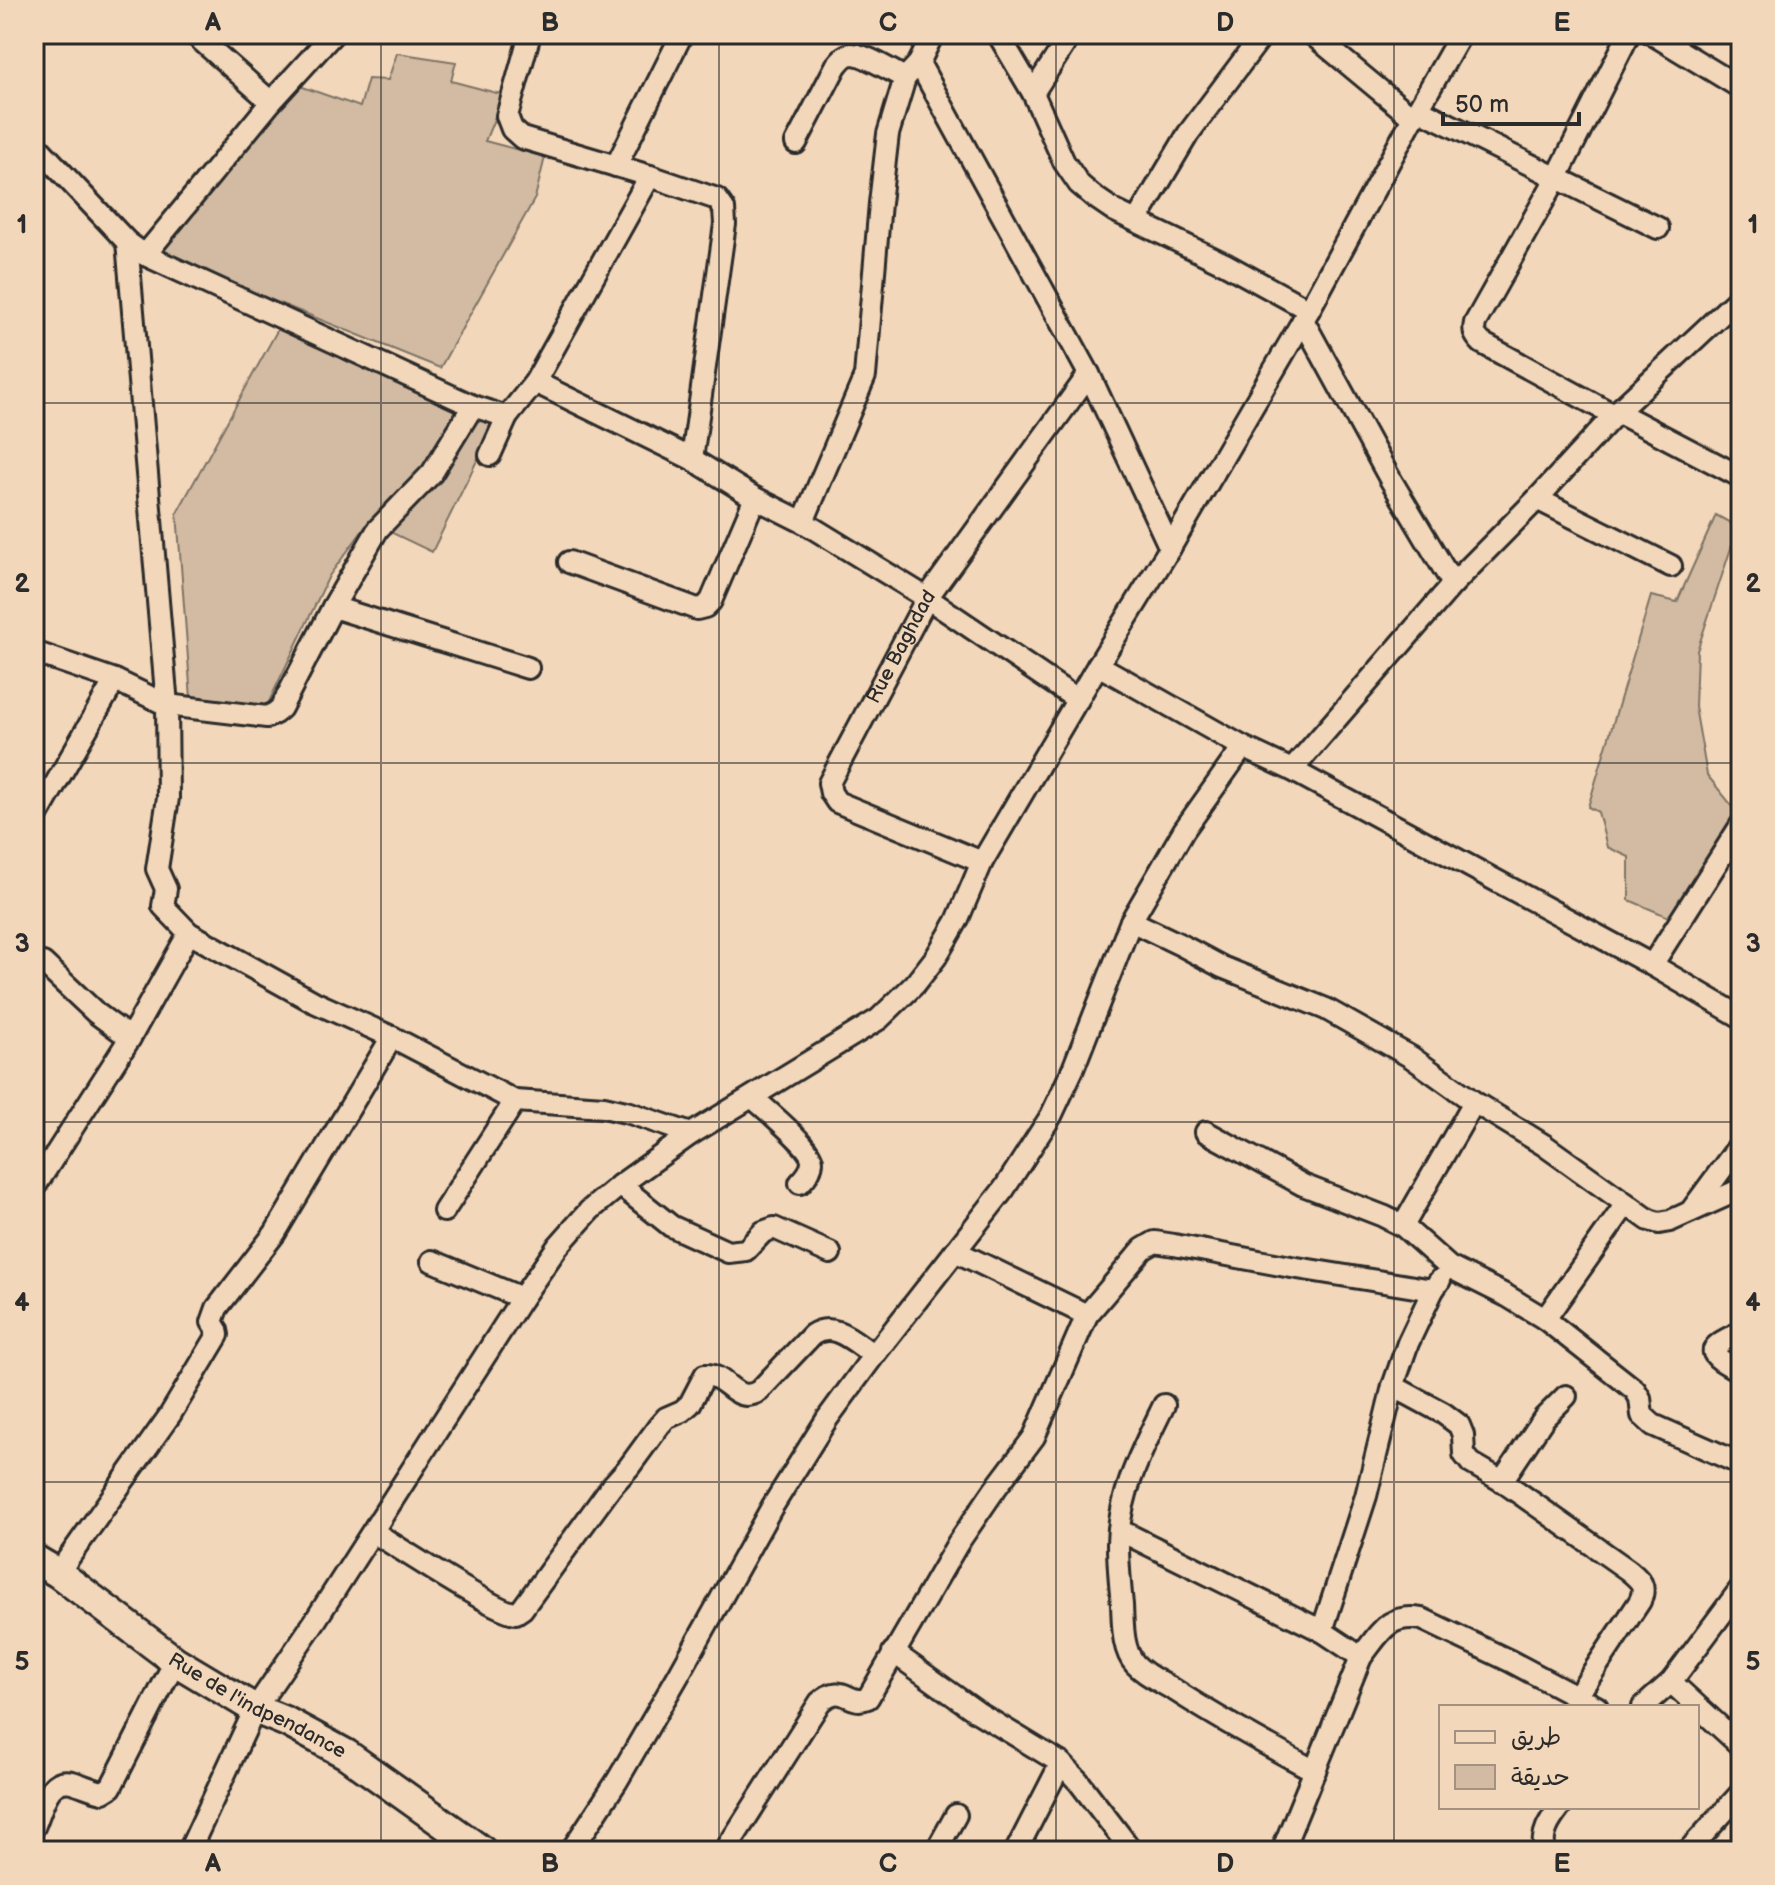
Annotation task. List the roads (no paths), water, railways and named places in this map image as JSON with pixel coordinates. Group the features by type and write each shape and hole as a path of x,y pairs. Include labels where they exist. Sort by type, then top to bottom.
{"street":[{"path":"194,34 271,102"},
{"path":"145,255 271,102 333,34"},
{"path":"530,34 507,116 512,129 522,138 717,199 724,209 725,224 692,459"},
{"path":"616,166 682,34"},
{"path":"803,522 865,376 888,134 912,70 933,34"},
{"path":"998,34 1033,93 1064,162 1079,184 1105,205 1225,264 1306,315 1389,477 1453,584"},
{"path":"1033,93 1071,34"},
{"path":"1137,220 1188,134 1263,34"},
{"path":"1312,34 1415,114 1557,177 1658,228"},
{"path":"189,1851 255,1709 558,1246 590,1210 691,1134 879,1019 915,984 936,957 957,921 982,862 1306,315 1461,34"},
{"path":"1629,34 1557,177 1475,323 1474,333 1482,343 1741,477"},
{"path":"1652,34 1741,88"},
{"path":"796,143 842,58 850,54 912,70 1089,374 1170,548"},
{"path":"34,143 127,242 145,255 473,406 507,417"},
{"path":"490,455 507,417 535,382 650,176"},
{"path":"127,242 167,705 168,798 157,869 166,889 163,906 189,933 314,1002 392,1037 515,1101 604,1107 691,1134"},
{"path":"1292,770 1453,584 1616,413 1741,296"},
{"name":"Rue Baghdad","path":"982,862 837,802 829,783 927,598 1089,374"},
{"path":"535,382 692,459 755,498 803,522 927,598 1078,700"},
{"path":"34,652 115,680 167,705 267,717 275,713 281,708 333,607 378,529 432,473 473,406"},
{"path":"569,562 697,609 705,607 711,601 755,498"},
{"path":"1537,499 1671,566"},
{"path":"333,607 528,668"},
{"path":"1098,665 1243,747 1292,770 1652,965 1741,1017"},
{"path":"34,821 115,680"},
{"path":"571,1851 617,1781 772,1507 827,1419 1004,1189 1051,1116 1073,1069 1131,921 1184,830 1243,747"},
{"path":"1652,965 1741,825"},
{"path":"1131,921 1222,967 1326,1009 1411,1057 1474,1102 1544,1145 1649,1220 1659,1223 1670,1221 1741,1189"},
{"path":"35,1184 130,1038 189,933"},
{"path":"43,963 96,1013 130,1038"},
{"path":"46,1566 170,1415 218,1335 212,1322 217,1308 275,1233 392,1037"},
{"path":"752,1097 811,1155 810,1170 800,1183"},
{"path":"444,1211 515,1101"},
{"path":"1403,1226 1474,1102"},
{"path":"1206,1132 1303,1185 1403,1226 1449,1267 1545,1319 1635,1390 1640,1398 1642,1415 1653,1425 1741,1464"},
{"path":"1691,1211 1741,1143"},
{"path":"620,1185 671,1226 728,1252 746,1250 763,1232 774,1228 830,1253"},
{"path":"1545,1319 1626,1204"},
{"path":"725,1851 820,1702 832,1693 860,1701 871,1692 958,1543 1034,1437 1087,1315 1148,1245 1155,1242 1433,1290"},
{"path":"955,1251 1087,1315"},
{"path":"432,1261 522,1298"},
{"path":"1322,1631 1366,1496 1393,1386 1408,1343 1433,1290 1449,1267"},
{"path":"373,1532 486,1601 507,1612 516,1613 659,1426 666,1418 690,1404 702,1377 712,1374 742,1395 752,1395 812,1335 822,1329 834,1329 874,1355"},
{"path":"1741,1332 1719,1342 1714,1351 1718,1359 1741,1372"},
{"path":"1393,1386 1452,1419 1462,1431 1466,1458 1471,1463 1502,1481 1639,1579 1644,1592 1640,1601 1577,1696"},
{"path":"1502,1481 1544,1418 1566,1396"},
{"path":"1164,1405 1134,1465 1123,1503 1118,1545 1127,1648 1135,1664 1223,1721 1315,1771"},
{"path":"1119,1530 1322,1631 1361,1657"},
{"name":"Rue de l'indpendance","path":"46,1566 175,1661 255,1709 287,1722 346,1754 482,1851"},
{"path":"1645,1705 1671,1682 1741,1588"},
{"path":"1282,1851 1361,1657 1381,1632 1397,1619 1407,1616 1422,1619 1593,1705"},
{"path":"893,1652 977,1712 1061,1763 1132,1851"},
{"path":"34,1827 55,1783 63,1780 103,1792 111,1787 175,1661"},
{"path":"1671,1682 1696,1705"},
{"path":"1699,1708 1741,1746"},
{"path":"1016,1851 1061,1763"},
{"path":"1688,1851 1741,1793"},
{"path":"1545,1851 1543,1839 1546,1829 1558,1809"},
{"path":"936,1851 956,1815"}]}
